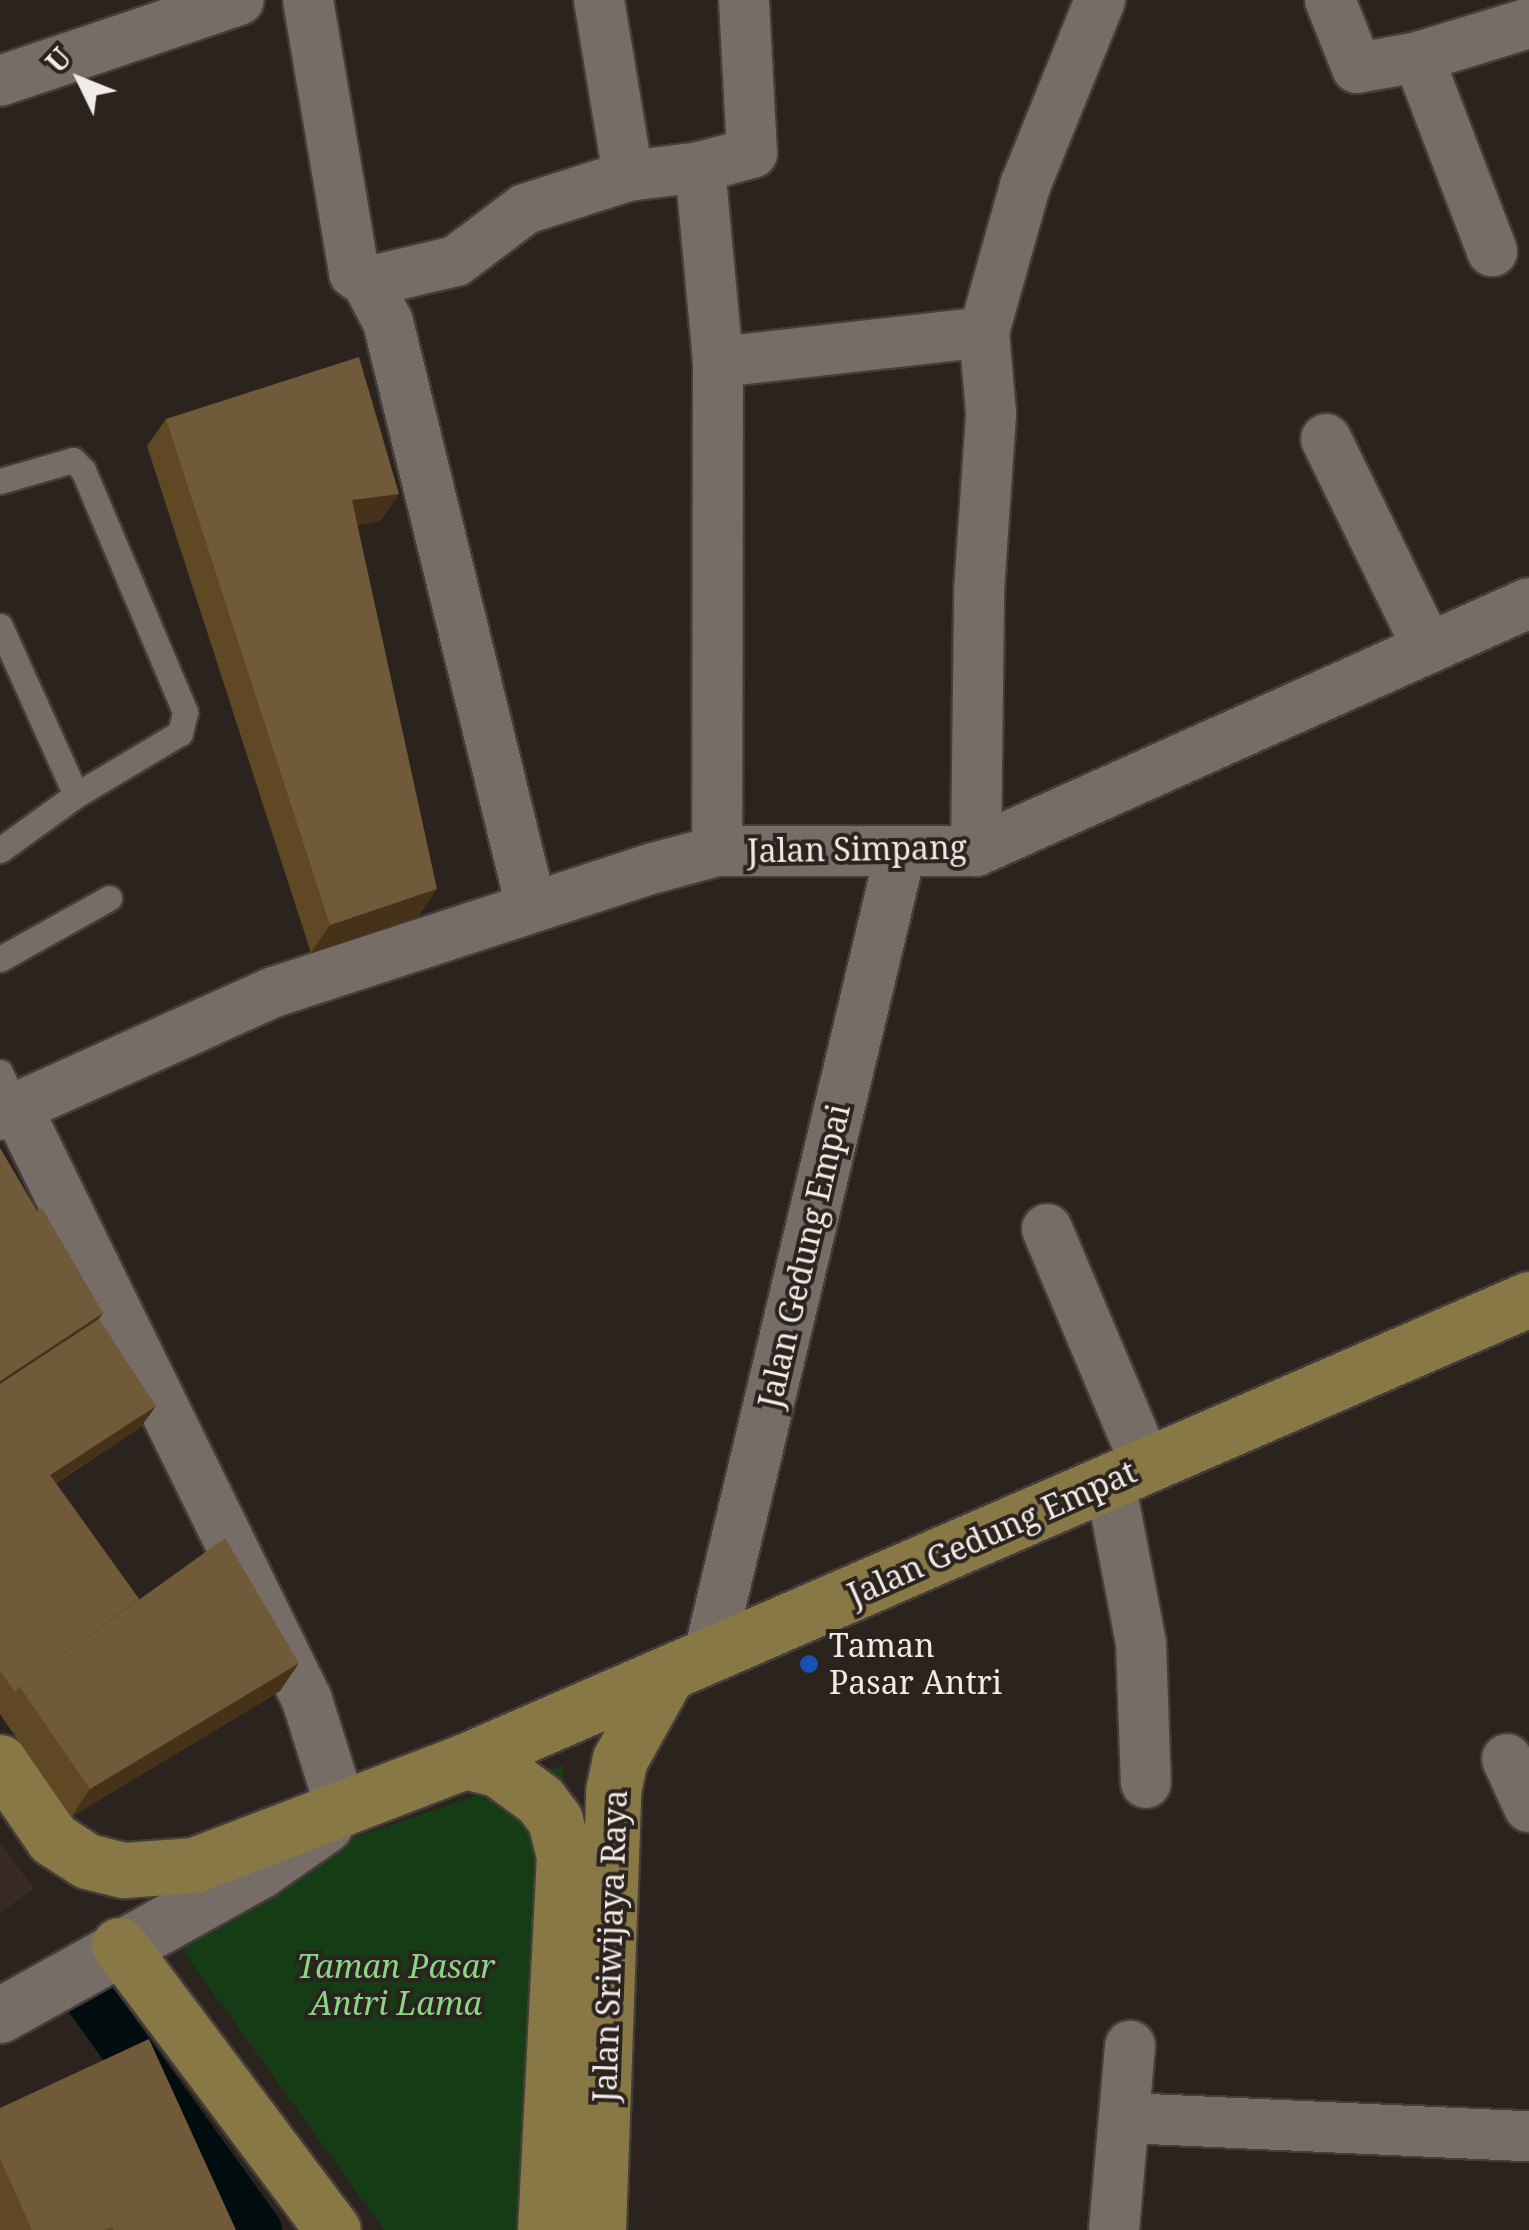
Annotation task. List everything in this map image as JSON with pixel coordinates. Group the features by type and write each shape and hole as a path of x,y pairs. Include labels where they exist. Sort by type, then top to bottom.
{"main road":[{"name":"Jalan Gedung Empat","path":"2,1769 52,1838 87,1861 124,1870 194,1865 342,1812 465,1761 1529,1298"},
{"name":"Jalan Sriwijaya Raya","path":"598,2230 613,1791 633,1730 688,1666"},
{"name":"Jalan Sriwijaya Raya","path":"465,1761 498,1769 540,1800 555,1820 564,1854 545,2230"},
{"path":"0,2015 260,1870 342,1812"},
{"path":"120,1945 333,2230"}],"street":[{"path":"0,81 239,0"},
{"path":"308,0 354,274 367,282 388,322 532,906"},
{"path":"599,0 628,176"},
{"path":"367,282 456,261 524,209 628,176 700,167 752,152 744,0"},
{"path":"976,851 977,628 991,413 984,332 1025,186 1100,0"},
{"path":"1330,0 1357,68 1418,57 1529,22"},
{"path":"1418,57 1492,250"},
{"path":"700,167 718,362 717,851"},
{"path":"718,362 984,332"},
{"path":"1326,439 1428,648"},
{"name":"Jalan Simpang","path":"5,1097 274,992 532,906 717,851 829,847 900,854 976,851 1529,602"},
{"name":"Jalan Gedung Empai","path":"688,1666 900,854"},
{"path":"5,1097 294,1671 342,1812"},
{"path":"1047,1228 1128,1474 1141,1643 1146,1783"},
{"path":"1506,1759 1529,1807"},
{"path":"1114,2230 1130,2046"},
{"path":"1126,2118 1529,2136"}],"lane":[{"path":"0,480 73,460 84,470 185,712 180,733 76,795 8,844 0,816"},
{"path":"0,626 76,795"},
{"path":"0,959 109,898"}],"shaded area":[{"path":"0,1842 34,1889 0,1913"}],"green space":[{"name":"Taman Pasar Antri Lama","path":"564,1765 533,2230 384,2230 168,1930 260,1870"}],"building":[{"path":"359,357 399,494 352,500 437,889 330,925 166,419"},
{"path":"0,1148 37,1211 0,1235"},
{"path":"42,1208 103,1313 0,1381 0,1235"},
{"path":"99,1319 156,1406 50,1475 139,1599 15,1692 0,1671 0,1384"},
{"path":"225,1538 299,1663 90,1789 19,1686"},
{"path":"149,2039 236,2230 32,2230 0,2159 0,2108"}],"waterway":[{"path":"88,1996 257,2230"}],"place":[{"name":"Taman Pasar Antri","path":"809,1664"}]}
